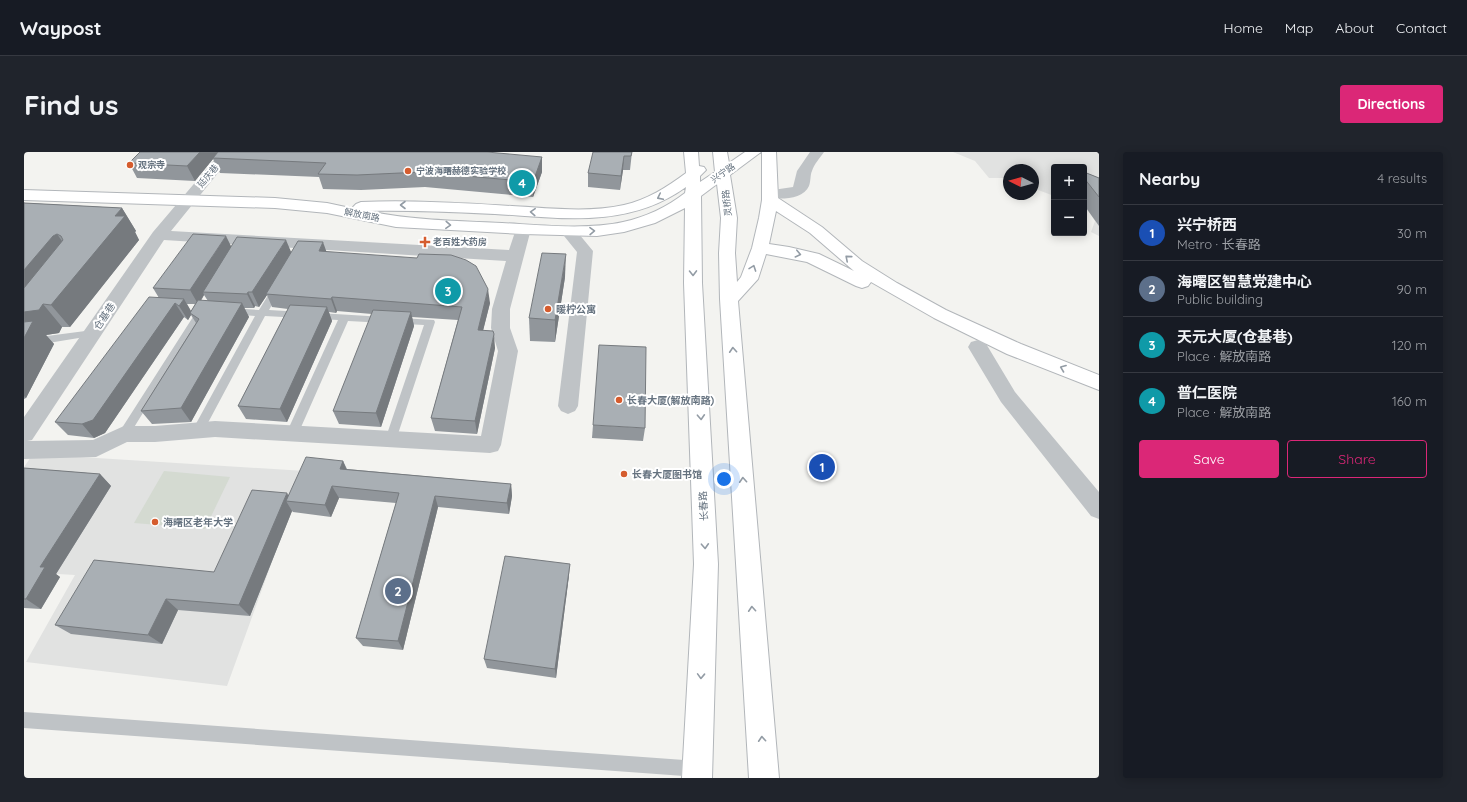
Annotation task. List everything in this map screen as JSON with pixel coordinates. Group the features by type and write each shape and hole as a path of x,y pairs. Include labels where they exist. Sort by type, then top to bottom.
{"main road":[{"path":"691,152 693,175 692,195"},
{"name":"兴宁路","path":"692,195 754,152"},
{"path":"764,778 729,299 748,279 760,248 768,218 770,197 769,152"},
{"name":"兴宁路","path":"327,208 402,205 578,214 613,211 641,205 660,198 678,187 722,153"},
{"name":"灵桥路","path":"722,153 729,218 727,253 729,299"},
{"name":"解放南路","path":"24,195 275,203 327,208 396,222 568,231 597,231 630,225 664,214 676,208 692,195"},
{"name":"长春路","path":"692,195 693,282 706,564 697,774"},
{"path":"770,197 816,230 856,265 897,290 940,314 1014,349 1099,382"},
{"path":"760,248 800,254 835,267 978,347 1099,397"}],"street":[{"name":"延庆巷","path":"188,200 228,152"},
{"path":"770,197 792,193 799,190 802,185 804,171 817,152"},
{"name":"仓基巷","path":"24,434 159,235 188,200"},
{"path":"24,450 96,448 124,434 155,434 215,430 490,446 508,351 500,322 501,310 523,229"},
{"path":"568,231 585,251 568,406"},
{"path":"159,235 241,247 516,256"},
{"path":"978,347 1008,397 1099,509"}],"lane":[{"path":"198,431 262,313 285,275"},
{"path":"124,434 206,309 210,296"},
{"path":"188,308 206,309"},
{"path":"224,310 430,322 391,440"},
{"path":"292,434 345,317"},
{"path":"24,343 93,333"},
{"path":"24,720 697,774"}],"shaded area":[{"path":"953,152 1099,152 1099,236 1091,232 1095,221 1087,209 1087,164 1051,164 1051,195 1039,190 1039,164 1003,164 1003,178 989,178 975,161"},
{"name":"海曙区老年大学","path":"33,454 305,471 227,686 26,662 75,575 24,572 24,467"},
{"path":"164,471 230,477 205,529 134,523"}],"building":[{"path":"140,152 200,152 187,166 129,163"},
{"path":"218,152 487,152 542,157 533,182 422,172 357,175 318,174 326,163 213,158"},
{"path":"593,152 632,152 631,156 624,156 621,176 588,173"},
{"path":"1087,173 1099,178 1099,197 1087,182"},
{"path":"24,203 122,208 115,216 125,216 51,305 43,304 39,310 24,312 24,288 63,240 61,236 57,234 53,236 24,270"},
{"path":"193,234 226,236 190,290 153,288"},
{"path":"237,237 286,240 252,292 248,292 247,294 203,292"},
{"path":"298,241 323,242 319,251 417,258 419,254 451,255 466,260 476,266 488,289 478,330 493,331 494,334 475,421 431,418 462,307 332,297 331,299 266,294"},
{"path":"542,253 566,254 555,320 529,318"},
{"path":"149,297 184,299 179,306 175,303 93,420 82,424 55,422"},
{"path":"198,300 242,303 181,408 141,411 199,319 190,313"},
{"path":"290,305 327,307 280,409 238,406"},
{"path":"373,310 411,312 376,413 333,411"},
{"path":"33,321 24,338 24,322"},
{"name":"长春大厦(解放南路)","path":"599,345 646,347 645,428 593,425"},
{"path":"306,457 343,461 340,469 511,484 507,503 435,496 398,641 356,638 399,493 332,486 325,505 286,501"},
{"path":"24,468 100,474 40,567 45,567 26,599 24,599"},
{"path":"252,490 287,493 239,605 166,599 148,635 55,625 94,560 214,572"},
{"path":"505,556 570,564 555,669 484,659"}],"place":[{"name":"观宗寺","path":"130,165"},
{"name":"宁波海曙赫德实验学校","path":"408,171"},
{"name":"普仁医院","path":"522,183"},
{"name":"老百姓大药房","path":"425,242"},
{"name":"天元大厦(仓基巷)","path":"448,291"},
{"name":"暖柠公寓","path":"548,309"},
{"name":"长春大厦(解放南路)","path":"619,400"},
{"name":"兴宁桥西","path":"822,467"},
{"name":"长春大厦图书馆","path":"624,474"},
{"name":"海曙区老年大学","path":"155,522"},
{"name":"海曙区智慧党建中心","path":"398,591"}]}
